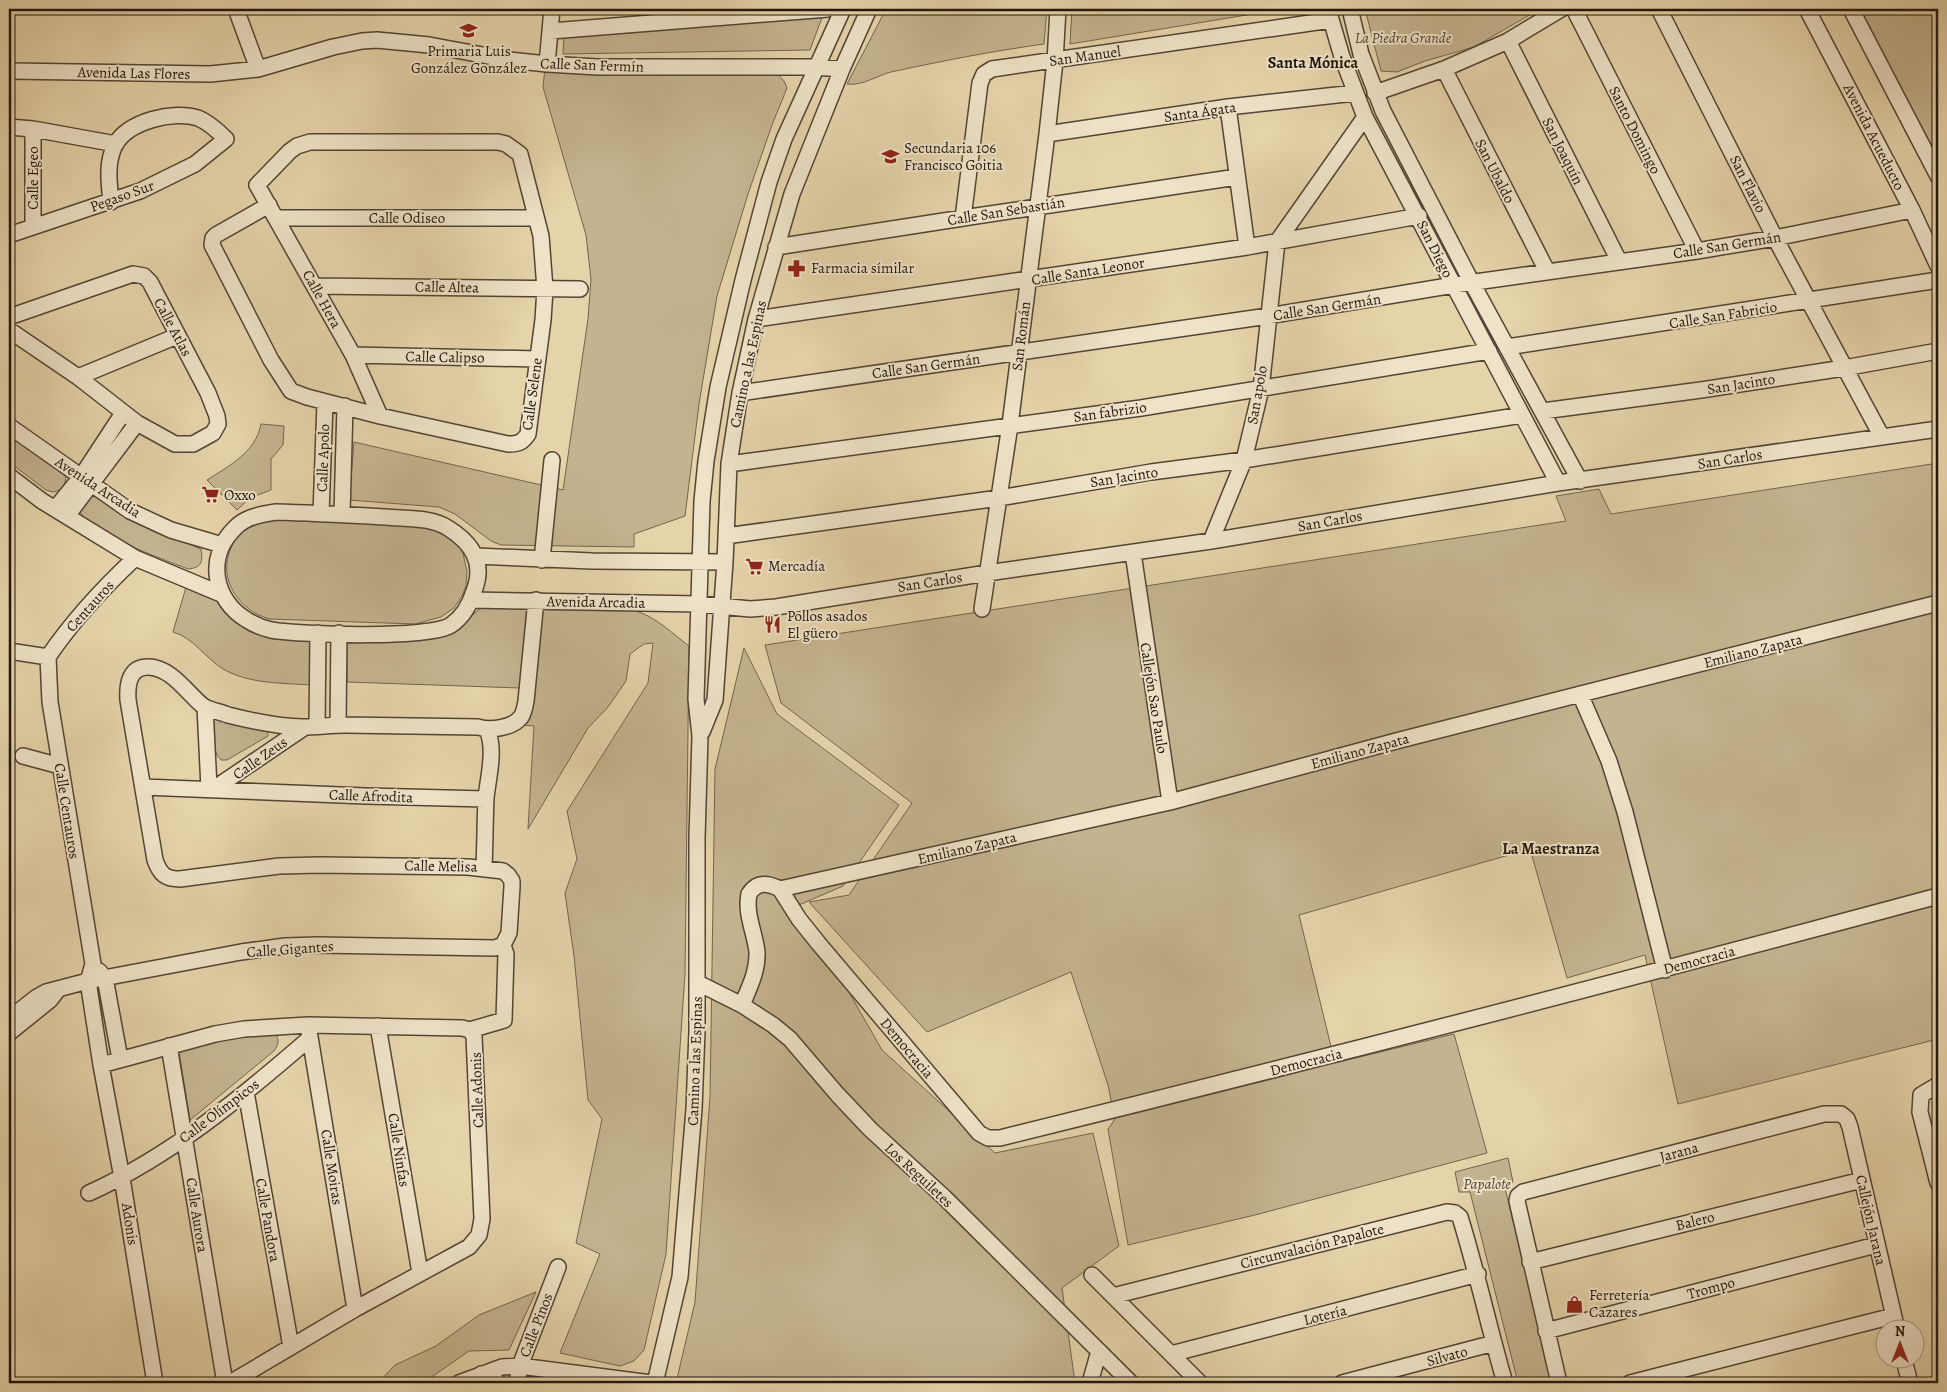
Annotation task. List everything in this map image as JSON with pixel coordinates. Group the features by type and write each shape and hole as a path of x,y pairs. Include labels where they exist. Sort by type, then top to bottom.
{"street":[{"path":"236,9 258,68"},
{"path":"547,64 552,9"},
{"path":"551,31 828,9"},
{"name":"Camino a las Espinas","path":"653,1383 680,1277 694,1109 698,983 700,736 696,699 702,561 702,501 706,461 718,387 743,280 769,182 784,139 842,9"},
{"name":"Camino a las Espinas","path":"700,736 715,700 725,562 729,464 740,393 756,319 792,194 842,69 870,9"},
{"name":"San Román","path":"982,609 1010,425 1036,207 1047,134 1056,61 1058,9"},
{"name":"San Diego","path":"1350,9 1360,54 1375,93 1472,283 1580,481"},
{"path":"1375,93 1444,70 1508,41 1561,9"},
{"name":"Santo Domingo","path":"1574,9 1698,251"},
{"name":"San Flavio","path":"1659,9 1775,238 1882,437"},
{"name":"Avenida Acueducto","path":"1807,9 1912,210 1938,266"},
{"path":"1851,9 1938,176"},
{"name":"San Manuel","path":"963,218 980,83 984,74 992,69 1056,61 1330,14"},
{"name":"San Diego","path":"1330,14 1342,57 1365,117 1558,483"},
{"name":"Calle San Fermín","path":"258,68 333,47 377,40 429,45 509,60 547,64 598,67 815,67 842,69"},
{"name":"San Joaquín","path":"1508,41 1619,261"},
{"name":"Avenida Las Flores","path":"9,71 210,74 258,68"},
{"name":"San Ubaldo","path":"1444,70 1547,271"},
{"name":"Santa Ágata","path":"1047,134 1228,107 1355,93"},
{"path":"1228,107 1247,247"},
{"name":"Pegaso Sur","path":"9,234 140,191 188,168 226,139 200,119 187,116 172,116 156,118 142,123 128,132 116,144"},
{"path":"1277,242 1365,117"},
{"path":"9,127 33,129 116,144 108,171 111,202"},
{"name":"Calle Egeo","path":"33,129 33,226"},
{"name":"Calle Selene","path":"257,185 290,151 303,144 319,142 498,142 506,144 520,154 544,256 545,288 543,320 528,434 524,442 508,444 380,416 298,395 286,385 271,360 212,245 212,238 216,235 273,211"},
{"name":"Calle San Sebastián","path":"776,248 1237,177"},
{"name":"Calle Hera","path":"257,185 352,355 380,416"},
{"name":"Calle San Germán","path":"740,393 1268,316 1547,271 1698,251 1775,238 1912,210"},
{"name":"Calle Odiseo","path":"273,211 536,218"},
{"name":"Calle Santa Leonor","path":"756,319 1247,247 1418,216"},
{"name":"San apolo","path":"1211,541 1244,460 1261,389 1277,242"},
{"name":"Calle Atlas","path":"9,317 139,274 144,276 150,282 216,410 218,424 213,434 200,441 185,445 170,441 123,414 78,376 9,330"},
{"name":"Calle San Fabricio","path":"1507,347 1809,302 1938,280"},
{"name":"Calle Altea","path":"314,286 580,289"},
{"path":"78,376 177,336"},
{"name":"San fabrizio","path":"729,464 1141,408 1489,351"},
{"name":"San Jacinto","path":"1543,411 1702,390 1938,351"},
{"name":"Calle Calipso","path":"352,355 537,359"},
{"name":"Calle Apolo","path":"321,514 325,402"},
{"name":"Calle Apolo","path":"342,514 345,406"},
{"path":"86,481 123,414"},
{"name":"San Jacinto","path":"726,536 999,498 1151,472 1244,460 1522,415"},
{"path":"61,512 137,423"},
{"name":"Avenida Arcadia","path":"9,426 130,511 180,533 222,545"},
{"name":"San Carlos","path":"721,607 750,609 776,607 987,573 1211,541 1558,483 1938,429"},
{"path":"542,560 552,460"},
{"path":"9,476 42,501 135,558 221,594"},
{"path":"276,512 342,514 433,522 457,534 468,543 476,556 476,586 464,613 451,625 420,634 339,634 270,630 256,626 232,609 221,594 216,578 216,565 222,545 235,527 261,514 276,512"},
{"name":"Callejón Sao Paulo","path":"1133,553 1170,802"},
{"path":"476,556 542,560 725,562"},
{"name":"Centauros","path":"48,657 61,638 89,606 135,558"},
{"name":"Avenida Arcadia","path":"471,600 700,604 721,607"},
{"path":"487,730 518,721 523,715 536,600"},
{"name":"Emiliano Zapata","path":"742,1005 756,970 754,934 748,909 749,894 758,885 764,884 780,889 1170,802 1400,740 1938,603"},
{"path":"311,726 318,633"},
{"path":"338,725 339,634"},
{"path":"9,651 48,657"},
{"name":"Calle Centauros","path":"48,657 50,702 93,964 88,981 101,1065"},
{"name":"Calle Melisa","path":"150,667 159,669 169,674 205,707 253,720 311,726 338,725 478,727 487,730 490,748 484,868 279,866 180,879 165,877 160,872 155,860 128,700 127,688 133,673 140,668 150,667"},
{"path":"1580,694 1609,761 1665,970"},
{"path":"205,707 212,788"},
{"name":"Calle Zeus","path":"212,788 311,726"},
{"path":"23,756 60,766"},
{"path":"253,764 255,791"},
{"name":"Calle Afrodita","path":"143,786 486,798"},
{"path":"470,1030 504,1020 506,954 499,946 509,933 512,881 508,874 503,871 484,868"},
{"name":"Democracia","path":"780,889 799,919 855,988 979,1133 988,1138 1000,1138 1312,1061 1665,970 1938,896"},
{"name":"Calle Gigantes","path":"9,1019 37,996 58,989 88,981 240,952 285,946 318,945 499,946"},
{"path":"93,964 105,978 120,1059"},
{"name":"Los Reguiletes","path":"698,983 742,1005 773,1025 790,1039 870,1129 944,1198 1131,1383"},
{"path":"9,1033 50,1000 58,989"},
{"name":"Calle Adonis","path":"101,1065 169,1046 244,1029 309,1032 378,1026 462,1028 470,1030 474,1036 482,1219 479,1235 469,1247 355,1309 230,1383"},
{"name":"Calle Ninfas","path":"378,1026 420,1274"},
{"name":"Calle Olímpicos","path":"89,1192 122,1178 184,1138 246,1092 309,1032"},
{"name":"Calle Moiras","path":"309,1032 355,1309"},
{"name":"Calle Aurora","path":"169,1046 225,1383"},
{"name":"Adonis","path":"101,1065 122,1178 155,1383"},
{"path":"1938,1086 1921,1096 1919,1103 1920,1112 1936,1161 1938,1183"},
{"name":"Calle Pandora","path":"246,1092 291,1347"},
{"name":"Jarana","path":"1530,1262 1517,1201 1518,1196 1523,1192 1814,1116 1833,1113 1841,1114"},
{"name":"Callejón Jarana","path":"1841,1114 1847,1119 1850,1127 1894,1320"},
{"name":"Balero","path":"1530,1262 1862,1180"},
{"name":"Circunvalación Papalote","path":"1114,1296 1447,1212 1455,1213 1460,1218 1478,1274 1505,1383"},
{"name":"Trompo","path":"1546,1331 1876,1245"},
{"path":"1530,1262 1559,1383"},
{"name":"Calle Pinos","path":"517,1383 520,1366 558,1267"},
{"name":"Lotería","path":"1172,1354 1478,1274"},
{"path":"1092,1275 1200,1383"},
{"path":"1630,1383 1874,1328"},
{"name":"Silvato","path":"1342,1383 1494,1343"},
{"path":"1090,1383 1099,1351"},
{"path":"459,1383 502,1367 520,1366 653,1383"},
{"name":"Calle Pinos","path":"500,1383 502,1367"},
{"path":"1907,1370 1910,1383"},
{"path":"481,1374 500,1383"}],"green space":[{"path":"905,9 1047,9 1044,44 929,64 891,72 859,84 847,84 884,13"},
{"path":"1072,9 1283,9 1070,44"},
{"name":"La Piedra Grande","path":"1365,9 1540,9 1474,47 1425,61 1397,72 1381,71"},
{"path":"1858,9 1938,9 1938,160"},
{"path":"824,12 810,50 563,54 564,35"},
{"path":"545,68 775,71 784,81 787,88 748,194 717,296 699,404 685,516 634,534 634,547 501,545 491,541 455,514 439,507 349,500 354,442 563,490 588,319 591,279 586,235 543,87"},
{"path":"261,424 284,426 283,445 271,459 271,490 250,498 237,510 207,480 232,464 248,450 254,443"},
{"path":"9,432 63,473 66,477 64,489 53,492 46,490 9,462"},
{"path":"1938,463 1938,1039 1678,1104 1645,955 1567,978 1530,849 1299,915 1335,1063 1454,1034 1487,1153 1255,1215 1128,1245 1108,1129 1115,1119 1108,1085 1071,972 927,1032 809,902 849,895 912,803 781,703 765,645 1566,521 1556,496 1599,489 1611,514"},
{"path":"89,494 147,527 201,549 202,557 199,565 188,569 128,545 97,528 85,519 78,509"},
{"path":"269,519 428,524 457,542 463,553 467,572 466,586 454,608 441,617 415,624 270,619 249,609 240,601 229,582 227,571 227,560 231,548 240,533 250,526"},
{"path":"186,587 203,592 211,597 237,622 255,634 270,637 310,638 311,685 266,682 233,674 223,669 193,643 173,632"},
{"path":"582,604 588,608 602,610 636,611 664,626 689,646 685,974 666,1254 644,1350 634,1361 620,1366 560,1353 600,1254 576,1243 602,1119 588,1100 574,956 565,893 577,859 567,811 648,683 653,643 644,644 630,654 626,681 608,707 588,728 528,829 534,726 522,725 520,688 347,682 347,639 438,638 452,633 484,605"},
{"path":"744,648 777,714 899,805 843,886 799,905 882,1050 995,1153 1093,1133 1119,1246 1062,1288 1075,1383 676,1383 695,1302 710,1097 715,769"},
{"path":"213,718 267,728 268,736 227,760 221,760 214,746"},
{"path":"273,1031 278,1041 274,1051 190,1120 178,1046"},
{"name":"Papalote","path":"1508,1158 1513,1182 1505,1188 1552,1383 1518,1383 1470,1192 1459,1192 1455,1172"},
{"path":"536,1292 509,1350 469,1351 423,1383 378,1383 395,1365 436,1346 479,1315"}],"place":[{"name":"Primaria Luis González González","path":"469,30"},
{"name":"Secundaria 106 Francisco Goitia","path":"890,157"},
{"name":"Farmacia símilar","path":"797,268"},
{"name":"Oxxo","path":"210,495"},
{"name":"Mercadía","path":"754,566"},
{"name":"Pollos asados El güero","path":"773,625"},
{"name":"Ferretería Cazares","path":"1575,1304"}],"district":[{"name":"Santa Mónica","path":"1313,62"},
{"name":"La Maestranza","path":"1551,848"}]}
